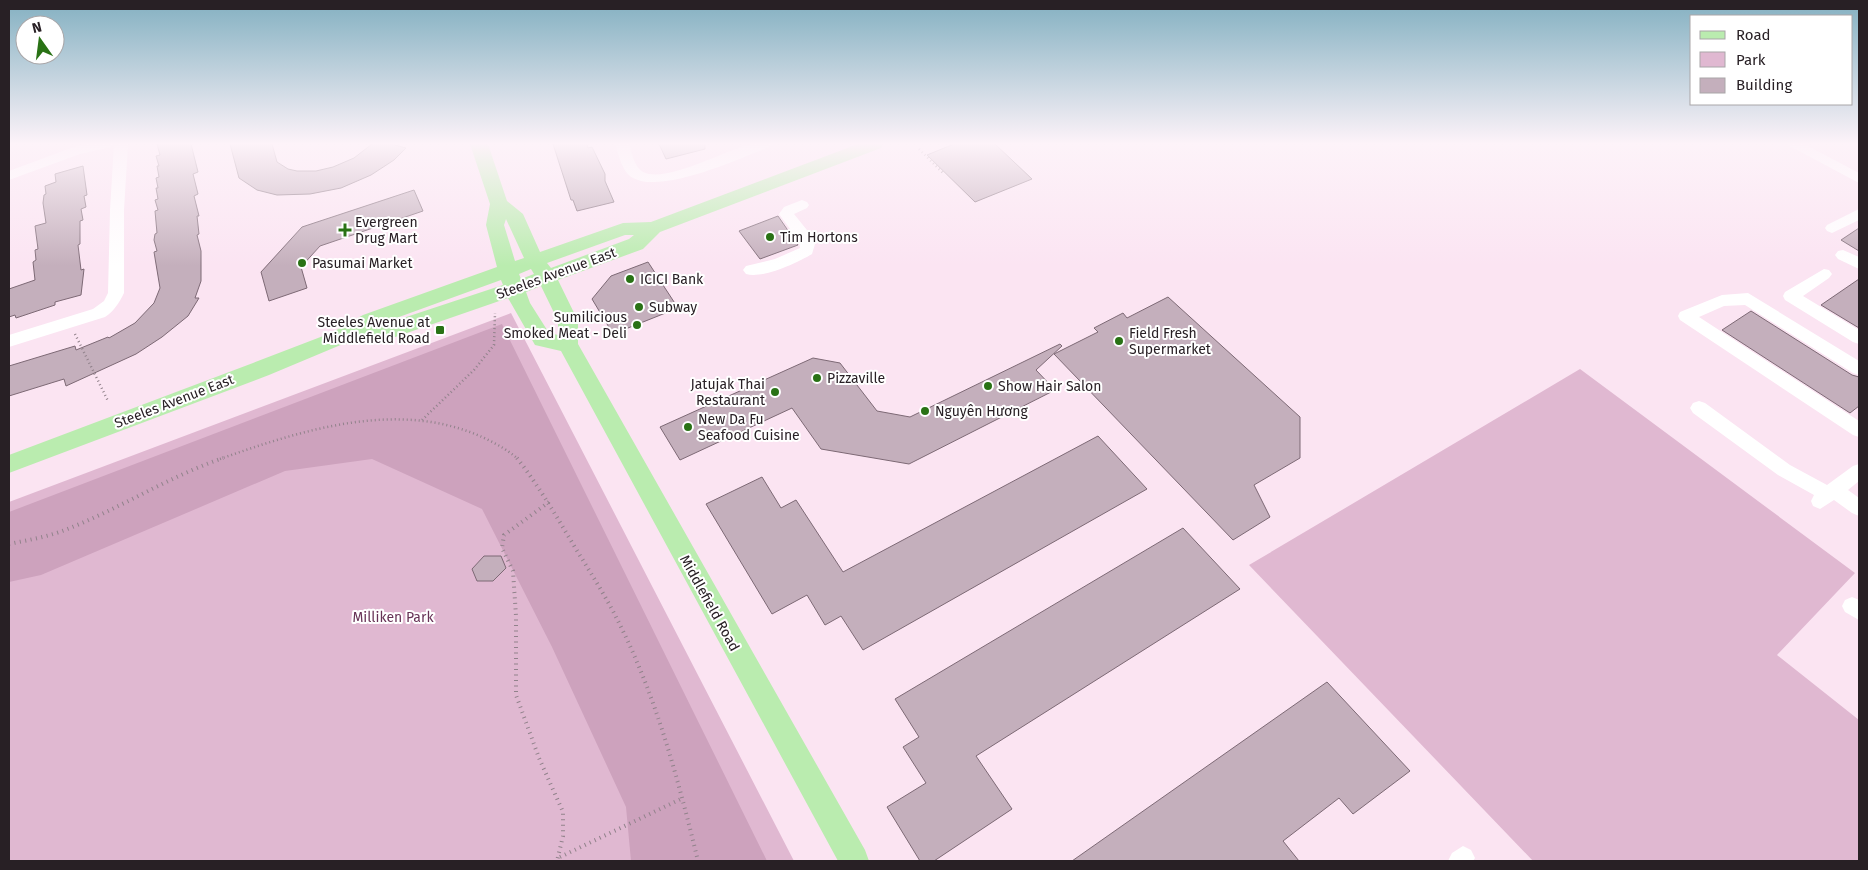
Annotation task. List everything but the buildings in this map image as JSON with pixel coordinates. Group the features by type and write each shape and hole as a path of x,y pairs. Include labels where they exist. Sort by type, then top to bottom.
{"main road":[{"name":"Middlefield Road","path":"492,185 499,204 495,225 511,280 542,340 568,344"},
{"name":"Steeles Avenue East","path":"9,464 338,338 378,335 541,269 636,244 653,228 768,185"},
{"name":"Middlefield Road","path":"499,204 516,218 568,321 568,344 854,861"}],"street":[{"path":"9,341 99,313 108,308 116,293 119,185"},
{"path":"751,270 800,255 807,250 808,244 806,239 786,214 789,210 802,204"},
{"path":"1832,228 1859,214"},
{"path":"1843,255 1859,264"},
{"path":"1824,274 1791,296 1859,338"},
{"path":"1859,369 1748,299 1722,302 1686,316 1859,430"},
{"path":"1699,408 1784,470 1827,496 1859,508"},
{"path":"1827,496 1859,471"}],"path":[{"path":"421,420 474,370 494,346 495,313"},
{"path":"80,319 74,336 108,401"},
{"path":"9,544 53,535 92,520 214,461 299,435 391,418 433,421 478,435 517,458 549,502 622,629 657,712 683,798 698,861"},
{"path":"549,502 504,534 502,548 513,571 516,616 516,695 539,758 563,812 563,836 558,859"},
{"path":"558,859 683,798"}],"green space":[{"name":"Milliken Park","path":"511,313 794,861 9,861 9,502"},
{"path":"1580,369 1855,573 1777,655 1859,720 1859,861 1533,861 1249,565"}],"shaded area":[{"path":"502,324 767,861 631,861 626,807 552,647 482,509 372,459 285,471 41,575 9,582 9,512"}],"place":[{"name":"Evergreen Drug Mart","path":"345,230"},
{"name":"Tim Hortons","path":"770,237"},
{"name":"Pasumai Market","path":"302,263"},
{"name":"ICICI Bank","path":"630,279"},
{"name":"Subway","path":"639,307"},
{"name":"Sumilicious Smoked Meat - Deli","path":"637,325"},
{"name":"Steeles Avenue at Middlefield Road","path":"440,330"},
{"name":"Field Fresh Supermarket","path":"1119,341"},
{"name":"Pizzaville","path":"817,378"},
{"name":"Show Hair Salon","path":"988,386"},
{"name":"Jatujak Thai Restaurant","path":"775,392"},
{"name":"Nguyên Hương","path":"925,411"},
{"name":"New Da Fu Seafood Cuisine","path":"688,427"}]}
